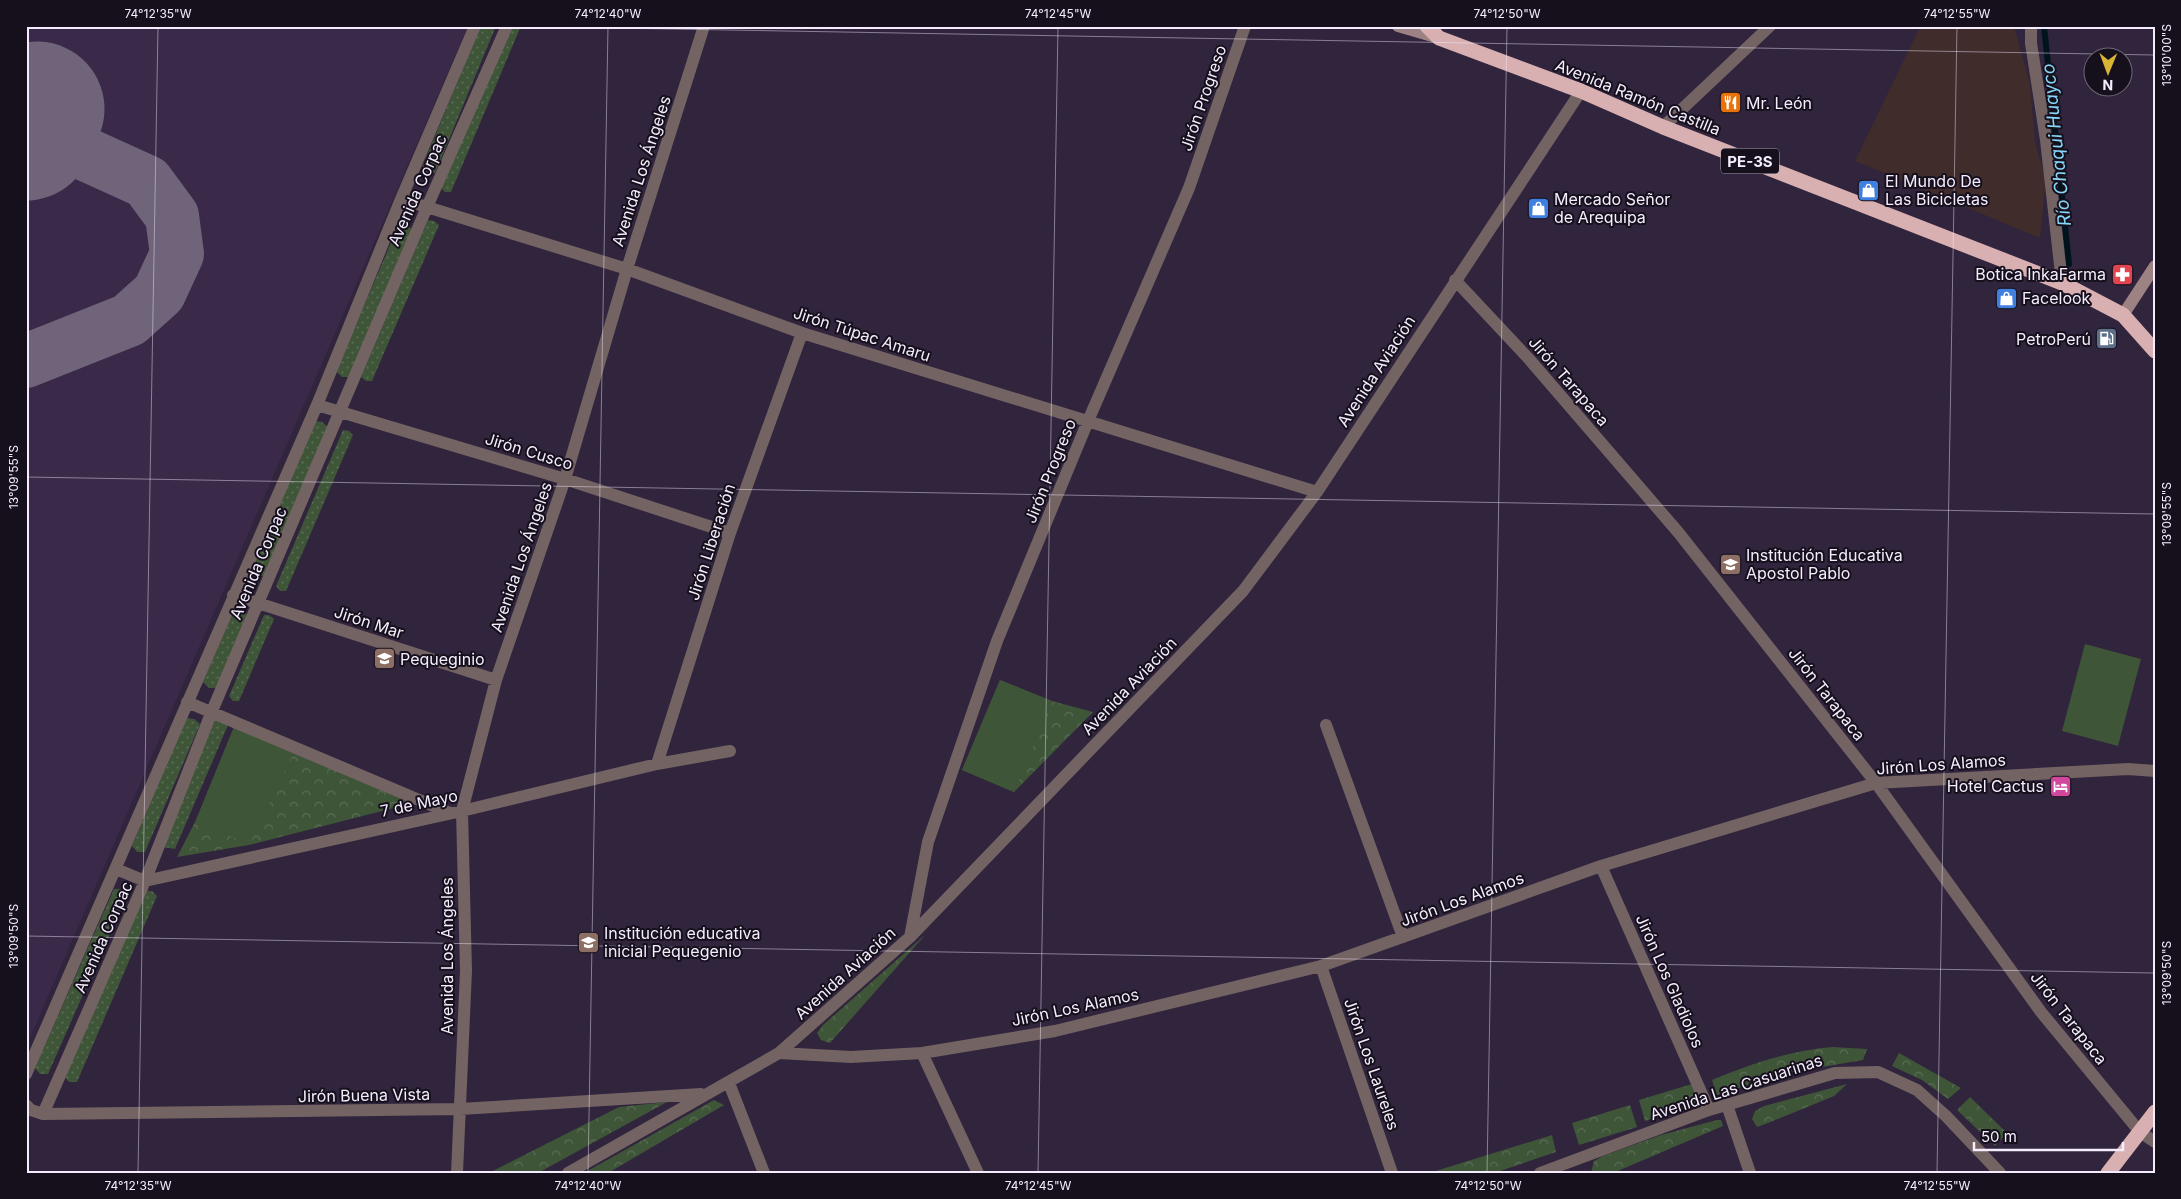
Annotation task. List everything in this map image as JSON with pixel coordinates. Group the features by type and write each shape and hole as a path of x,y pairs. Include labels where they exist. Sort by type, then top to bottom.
{"highway":[{"name":"PE-3S","path":"1427,26 1439,38"},
{"name":"Avenida Ramón Castilla","path":"1439,38 1581,91 1663,127 2062,284 2123,315 2155,351"},
{"path":"2108,1173 2155,1112"}],"street":[{"name":"Avenida Corpac","path":"26,1074 317,405 401,199 476,26"},
{"name":"Avenida Corpac","path":"43,1114 145,881 212,711 258,603 427,207 507,26"},
{"name":"Avenida Los Ángeles","path":"457,1173 466,972 456,812 496,680 565,479 627,269 704,26"},
{"name":"Jirón Progreso","path":"910,937 928,842 994,650 1088,421 1189,188 1245,26"},
{"name":"Avenida Ramón Castilla","path":"1398,26 1439,38"},
{"path":"1663,127 1770,26"},
{"path":"2031,26 2031,43 2046,140 2062,284"},
{"name":"Avenida Aviación","path":"568,1173 779,1053 910,937 1243,591 1317,492 1581,91"},
{"name":"Jirón Túpac Amaru","path":"401,199 627,269 802,333 1317,492"},
{"path":"2123,315 2155,266"},
{"name":"Jirón Tarapaca","path":"1455,280 1529,359 1678,532 1876,783 2041,1012 2140,1132 2155,1142"},
{"name":"Jirón Liberación","path":"658,764 730,533 802,333"},
{"name":"Jirón Cusco","path":"317,405 565,479 730,533"},
{"name":"Jirón Mar","path":"233,595 496,680"},
{"path":"187,702 456,812"},
{"path":"1326,725 1403,937"},
{"name":"7 de Mayo","path":"145,881 456,812 658,764 730,751"},
{"name":"Jirón Los Alamos","path":"779,1053 850,1056 922,1054 1055,1031 1321,966 1601,866 1876,783 2128,769 2155,771"},
{"name":"Jirón Los Gladiolos","path":"1601,866 1709,1110"},
{"path":"116,868 145,881"},
{"name":"Jirón Los Laureles","path":"1321,966 1392,1173"},
{"path":"922,1054 978,1173"},
{"name":"Avenida Las Casuarinas","path":"1540,1173 1569,1168 1727,1104 1835,1073 1878,1072 1918,1090 1946,1116 2000,1173"},
{"path":"729,1083 764,1173"},
{"name":"Jirón Buena Vista","path":"26,1105 31,1110 43,1114 460,1109 704,1094"},
{"path":"1727,1104 1750,1173"}],"shaded area":[{"path":"26,26 468,26 26,1047"},
{"path":"1923,26 2014,26 2030,84 2035,143 2046,178 2040,238 1855,161 1918,31"}],"green space":[{"path":"481,26 496,26 435,173 427,173 422,167"},
{"path":"508,26 521,26 451,192 445,192 441,188"},
{"path":"428,220 434,221 439,225 372,381 366,381 361,377"},
{"path":"399,224 406,224 413,230 349,377 342,377 336,371"},
{"path":"315,421 322,422 328,427 264,576 256,576 250,570"},
{"path":"343,430 349,431 353,435 286,591 280,591 276,586"},
{"path":"234,610 242,610 248,616 216,688 209,688 203,682"},
{"path":"264,615 269,615 274,619 239,701 233,701 229,696"},
{"path":"2085,644 2141,659 2118,746 2062,731"},
{"path":"1000,680 1052,701 1093,712 1014,792 962,770"},
{"path":"1000,680 1052,701 1014,792 962,770"},
{"path":"186,718 194,719 200,724 145,852 137,852 132,846"},
{"path":"215,719 228,725 175,849 163,847"},
{"path":"234,727 425,800 249,845 177,857 196,820"},
{"path":"234,727 294,752 249,845 196,820"},
{"path":"114,889 121,889 127,895 48,1074 40,1074 35,1068"},
{"path":"144,891 152,891 157,896 77,1082 69,1082 64,1076"},
{"path":"925,935 830,1043 821,1040 817,1033 823,1025"},
{"path":"1832,1047 1867,1049 1863,1060 1781,1074 1717,1095 1712,1080 1771,1059 1801,1051"},
{"path":"1899,1053 1961,1088 1948,1099 1922,1080 1892,1066"},
{"path":"1692,1084 1699,1104 1645,1121 1639,1100"},
{"path":"1847,1084 1834,1096 1768,1123 1757,1127 1752,1119 1755,1111 1764,1106"},
{"path":"1970,1097 2007,1133 1995,1146 1957,1110"},
{"path":"714,1100 724,1105 608,1173 584,1173"},
{"path":"667,1102 538,1173 489,1173 619,1107"},
{"path":"1630,1105 1637,1127 1579,1145 1572,1123"},
{"path":"1721,1120 1723,1126 1613,1173 1591,1173 1594,1161 1603,1156 1661,1135"},
{"path":"1552,1135 1556,1152 1494,1173 1429,1173"}],"waterway":[{"name":"Río Chaqui Huayco","path":"2044,26 2069,264"}],"taxiway":[{"path":"26,361 129,320 159,293 177,254 172,216 147,182 28,128"}],"runway":[{"path":"26,133 37,109"}],"place":[{"name":"Mr. León","path":"1730,103"},
{"name":"El Mundo De Las Bicicletas","path":"1869,190"},
{"name":"Mercado Señor de Arequipa","path":"1538,208"},
{"name":"Botica InkaFarma","path":"2122,274"},
{"name":"Facelook","path":"2006,298"},
{"name":"PetroPerú","path":"2107,339"},
{"name":"Institución Educativa Apostol Pablo","path":"1730,564"},
{"name":"Pequeginio","path":"384,659"},
{"name":"Hotel Cactus","path":"2060,786"},
{"name":"Institución educativa inicial Pequegenio","path":"588,942"}]}
